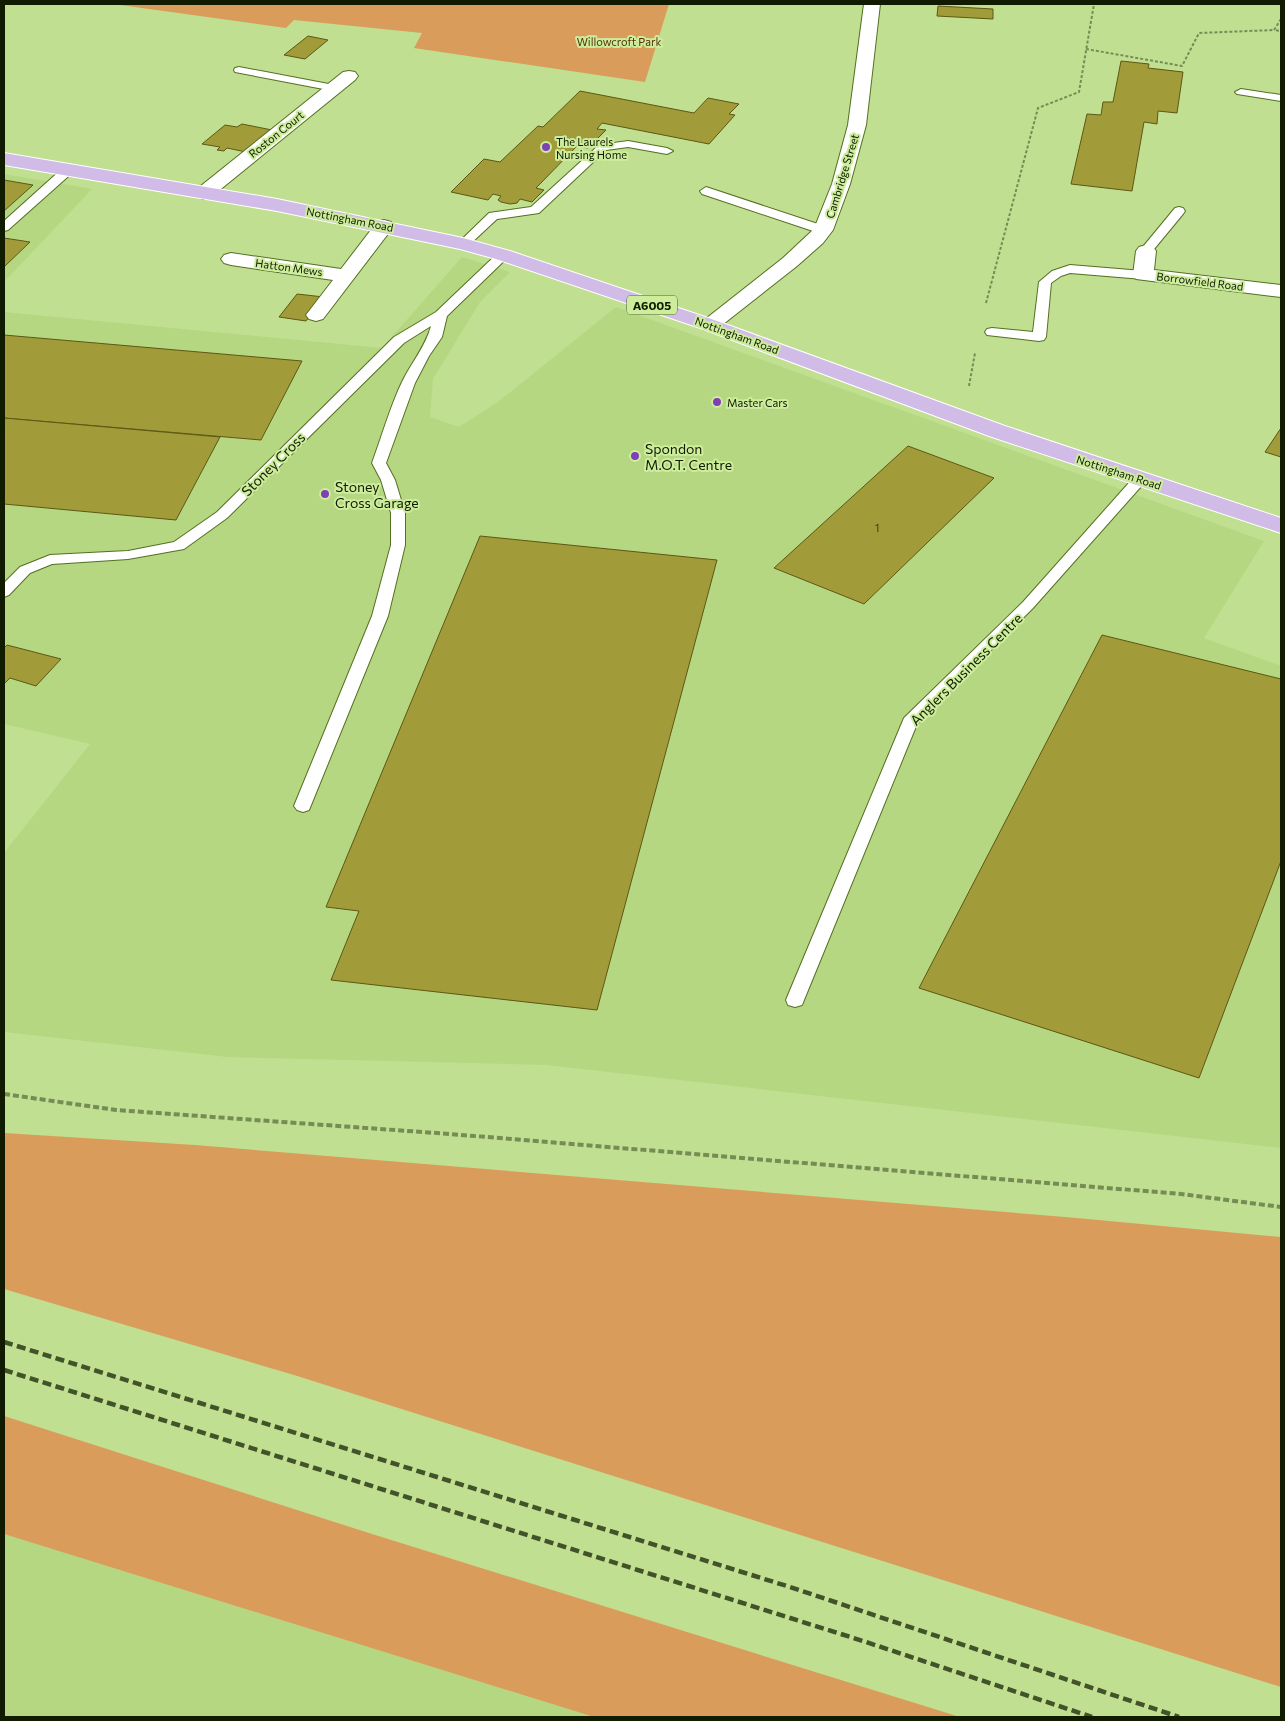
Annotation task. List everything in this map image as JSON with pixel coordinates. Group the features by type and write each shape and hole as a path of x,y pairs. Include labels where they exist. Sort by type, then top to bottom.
{"main road":[{"name":"Nottingham Road","path":"4,159 204,192 384,226 503,255 710,325 963,419 1281,526"}],"street":[{"name":"Cambridge Street","path":"710,325 790,262 816,239 823,230 841,184 858,125 872,4"},
{"name":"Roston Court","path":"204,192 349,76"},
{"name":"Hatton Mews","path":"316,315 384,226"},
{"name":"Borrowfield Road","path":"1146,251 1143,274 1281,291"},
{"name":"Hatton Mews","path":"231,259 347,276"}],"lane":[{"path":"239,70 334,88"},
{"path":"1241,92 1281,98"},
{"path":"463,244 492,216 535,210 603,148 628,144 667,151"},
{"path":"4,227 68,170"},
{"path":"706,191 823,230"},
{"path":"1146,251 1179,211"},
{"name":"Stoney Cross","path":"4,592 25,570 50,560 128,555 179,546 222,516 399,340 442,314 503,255"},
{"path":"992,332 1039,337 1045,282 1050,276 1059,272 1070,269 1143,274"},
{"path":"303,806 380,616 398,545 398,513 388,480 379,463 408,383 422,356 436,337 442,314"},
{"name":"Anglers Business Centre","path":"795,1000 910,722 1028,605 1140,479"}],"path":[{"path":"963,419 979,330 1038,108 1080,92 1094,4"},
{"path":"1274,30 1281,19"},
{"path":"1086,49 1182,66 1199,33 1281,31"},
{"path":"979,330 992,332"},
{"path":"4,1094 116,1110 450,1134 1171,1193 1281,1207"}],"shaded area":[{"path":"4,174 92,189 4,282"},
{"path":"462,257 510,272 480,302 433,379 430,417 459,427 498,402 616,307 1264,541 1204,638 1281,666 1281,1148 546,1065 228,1057 4,1032 4,853 90,744 4,724 4,312 382,348"},
{"path":"4,1534 594,1717 4,1717"}],"green space":[{"name":"Willowcroft Park","path":"113,4 669,4 645,82 414,48 422,33 294,20 286,28"},
{"path":"4,1133 195,1145 1077,1218 1281,1237 1281,1687 294,1375 4,1289"},
{"path":"4,1416 372,1534 960,1717 594,1717 4,1534"}],"building":[{"path":"938,6 993,9 993,19 937,16"},
{"path":"308,36 328,40 305,59 284,55"},
{"path":"1121,61 1149,64 1148,68 1183,72 1177,113 1158,111 1157,124 1144,122 1132,191 1071,184 1087,114 1101,115 1103,102 1113,102"},
{"name":"The Laurels Nursing Home","path":"580,91 694,113 708,98 739,104 729,114 735,115 709,144 602,123 597,129 606,130 588,148 577,146 536,188 544,190 532,202 520,199 517,203 510,204 501,202 498,200 501,196 493,194 488,200 451,192 484,159 500,162 538,126 543,127"},
{"path":"242,124 272,130 246,152 227,148 224,151 217,150 220,147 202,144 225,125 237,127"},
{"path":"4,180 33,185 4,211"},
{"path":"4,238 30,242 4,267"},
{"path":"297,294 324,297 306,321 279,317"},
{"path":"4,335 302,361 261,440 4,418"},
{"path":"4,418 220,437 176,520 4,504"},
{"path":"1281,428 1281,457 1265,452"},
{"path":"908,446 994,478 864,604 774,568"},
{"path":"480,536 717,560 597,1010 331,980 359,911 326,907"},
{"path":"1102,635 1281,679 1281,861 1199,1078 919,988"},
{"path":"7,645 61,659 36,686 10,678 4,684 4,648"}],"railway":[{"path":"4,1342 790,1587 1179,1717"},
{"path":"4,1370 863,1641 1092,1717"}],"place":[{"name":"The Laurels Nursing Home","path":"546,147"},
{"name":"Master Cars","path":"717,402"},
{"name":"Spondon M.O.T. Centre","path":"635,456"},
{"name":"Stoney Cross Garage","path":"325,494"}]}
